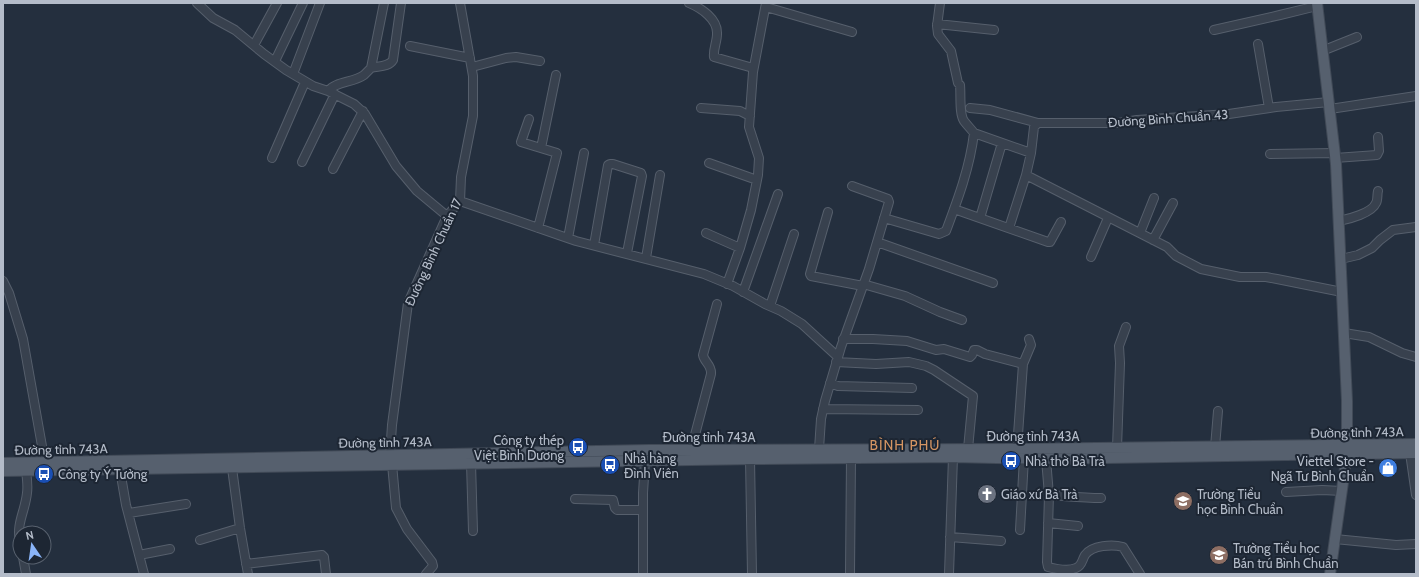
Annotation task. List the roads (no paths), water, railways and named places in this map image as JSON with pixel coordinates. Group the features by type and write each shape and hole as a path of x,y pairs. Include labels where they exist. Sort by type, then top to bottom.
{"main road":[{"path":"1317,4 1335,156 1344,333 1347,450 1330,574"},
{"name":"Đường tỉnh 743A","path":"3,463 250,463 391,460 648,450 820,449 968,449 1024,458 1046,458 1347,450 1416,444"},
{"name":"Đường tỉnh 743A","path":"391,460 471,463 953,457 1003,454 1017,449 1215,447 1413,453"},
{"name":"Đường tỉnh 743A","path":"3,471 232,468 250,463"}],"street":[{"path":"197,3 213,18 235,30 305,82 331,92 354,104 363,111 396,166 418,191 448,216"},
{"path":"254,45 277,3"},
{"path":"275,61 303,3"},
{"path":"293,74 320,3"},
{"path":"302,162 331,92 331,86 344,83 364,75 371,68 384,3"},
{"path":"371,68 391,63 401,3"},
{"name":"Đường Bình Chuẩn 17","path":"431,572 433,566 432,562 408,529 396,508 391,460 392,425 408,303 448,216 460,201 461,177 473,116 473,76 460,3"},
{"path":"689,3 695,5 715,22 718,33 714,57 753,68"},
{"path":"940,3 937,24 938,34 951,51 958,83 960,85 960,112 963,120 974,134 1032,153"},
{"path":"1214,30 1280,16 1317,4"},
{"path":"727,284 740,248 751,210 757,180 759,158 749,127 753,68 766,5 852,32"},
{"path":"937,24 994,30"},
{"path":"1322,51 1357,37"},
{"path":"1258,44 1270,108"},
{"path":"410,46 471,62 516,57 540,61"},
{"path":"541,148 556,75"},
{"path":"272,158 305,82"},
{"name":"Đường Bình Chuẩn 43","path":"970,108 990,110 1038,123 1119,123 1137,120 1229,114 1270,108 1330,106 1416,96"},
{"path":"701,108 740,111 750,116"},
{"path":"333,169 363,111"},
{"path":"528,119 522,142 557,153 538,228"},
{"path":"1009,228 1032,153 1034,127 1038,123"},
{"path":"884,218 939,234 946,231 968,163 974,134"},
{"path":"1270,154 1335,156 1376,155 1379,151 1378,137"},
{"path":"980,218 1002,143"},
{"path":"568,238 584,153"},
{"path":"709,163 757,180"},
{"path":"594,245 608,165 614,164 641,173 642,176 626,253"},
{"path":"1026,175 1167,247 1176,256 1201,269 1240,277 1266,277 1342,292"},
{"path":"646,258 660,176"},
{"path":"820,449 821,419 830,383 889,202 888,199 852,186"},
{"path":"1339,221 1351,218 1373,208 1377,202 1378,190"},
{"path":"743,292 778,194"},
{"path":"1140,233 1154,198"},
{"path":"460,201 568,238 704,274 781,311 802,324 837,359 876,364 909,362 926,366 973,396 968,449"},
{"path":"1153,240 1173,203"},
{"path":"954,209 1050,242 1061,222"},
{"path":"828,212 810,274 811,276 863,285 905,296 962,320"},
{"path":"1091,257 1108,218"},
{"path":"1341,260 1358,255 1372,248 1393,230 1416,227"},
{"path":"706,233 740,248"},
{"path":"770,306 794,234"},
{"path":"877,242 993,283"},
{"path":"3,281 9,293 23,339 45,463"},
{"path":"691,450 711,374 710,366 703,355 717,304"},
{"path":"1117,448 1120,346 1126,327"},
{"path":"1344,333 1369,338 1402,353 1416,357"},
{"path":"844,339 907,341 936,350 944,349 970,357 975,350 1023,364"},
{"path":"1017,449 1023,364 1031,345 1029,339"},
{"path":"830,383 844,386 912,388"},
{"path":"823,409 918,410"},
{"path":"1215,447 1218,411"},
{"path":"643,574 643,510 645,461 648,450"},
{"path":"1413,453 1416,495"},
{"path":"949,574 953,457"},
{"path":"850,574 849,497 851,458"},
{"path":"1020,530 1024,458"},
{"path":"1046,458 1049,495 1048,567 1076,568 1080,565 1088,552 1097,548 1116,545 1123,547 1140,574"},
{"path":"750,459 752,574"},
{"path":"471,463 473,531"},
{"path":"232,468 248,574"},
{"path":"120,470 128,513 144,574"},
{"path":"19,525 27,492 26,471"},
{"path":"1286,492 1322,490 1342,491"},
{"path":"1049,495 1100,498"},
{"path":"575,499 613,500 617,510 643,510"},
{"path":"128,513 186,504"},
{"path":"1048,523 1078,526"},
{"path":"200,540 240,528"},
{"path":"950,537 1001,541"},
{"path":"1335,539 1396,545 1416,544"},
{"path":"139,555 170,548"},
{"path":"246,564 322,555 324,557 326,574"}],"place":[{"name":"Công ty thép Việt Bình Dương","path":"578,447"},
{"name":"Nhà thờ Bà Trà","path":"1011,461"},
{"name":"Nhà hàng Đình Viên","path":"610,465"},
{"name":"Viettel Store - Ngã Tư Bình Chuẩn","path":"1388,468"},
{"name":"Công ty Ý Tưởng","path":"44,474"},
{"name":"Giáo xứ Bà Trà","path":"987,494"},
{"name":"Trường Tiểu học Bình Chuẩn","path":"1183,501"},
{"name":"Trường Tiểu học Bán trú Bình Chuẩn","path":"1219,555"}],"district":[{"name":"BÌNH PHÚ","path":"905,445"}]}
